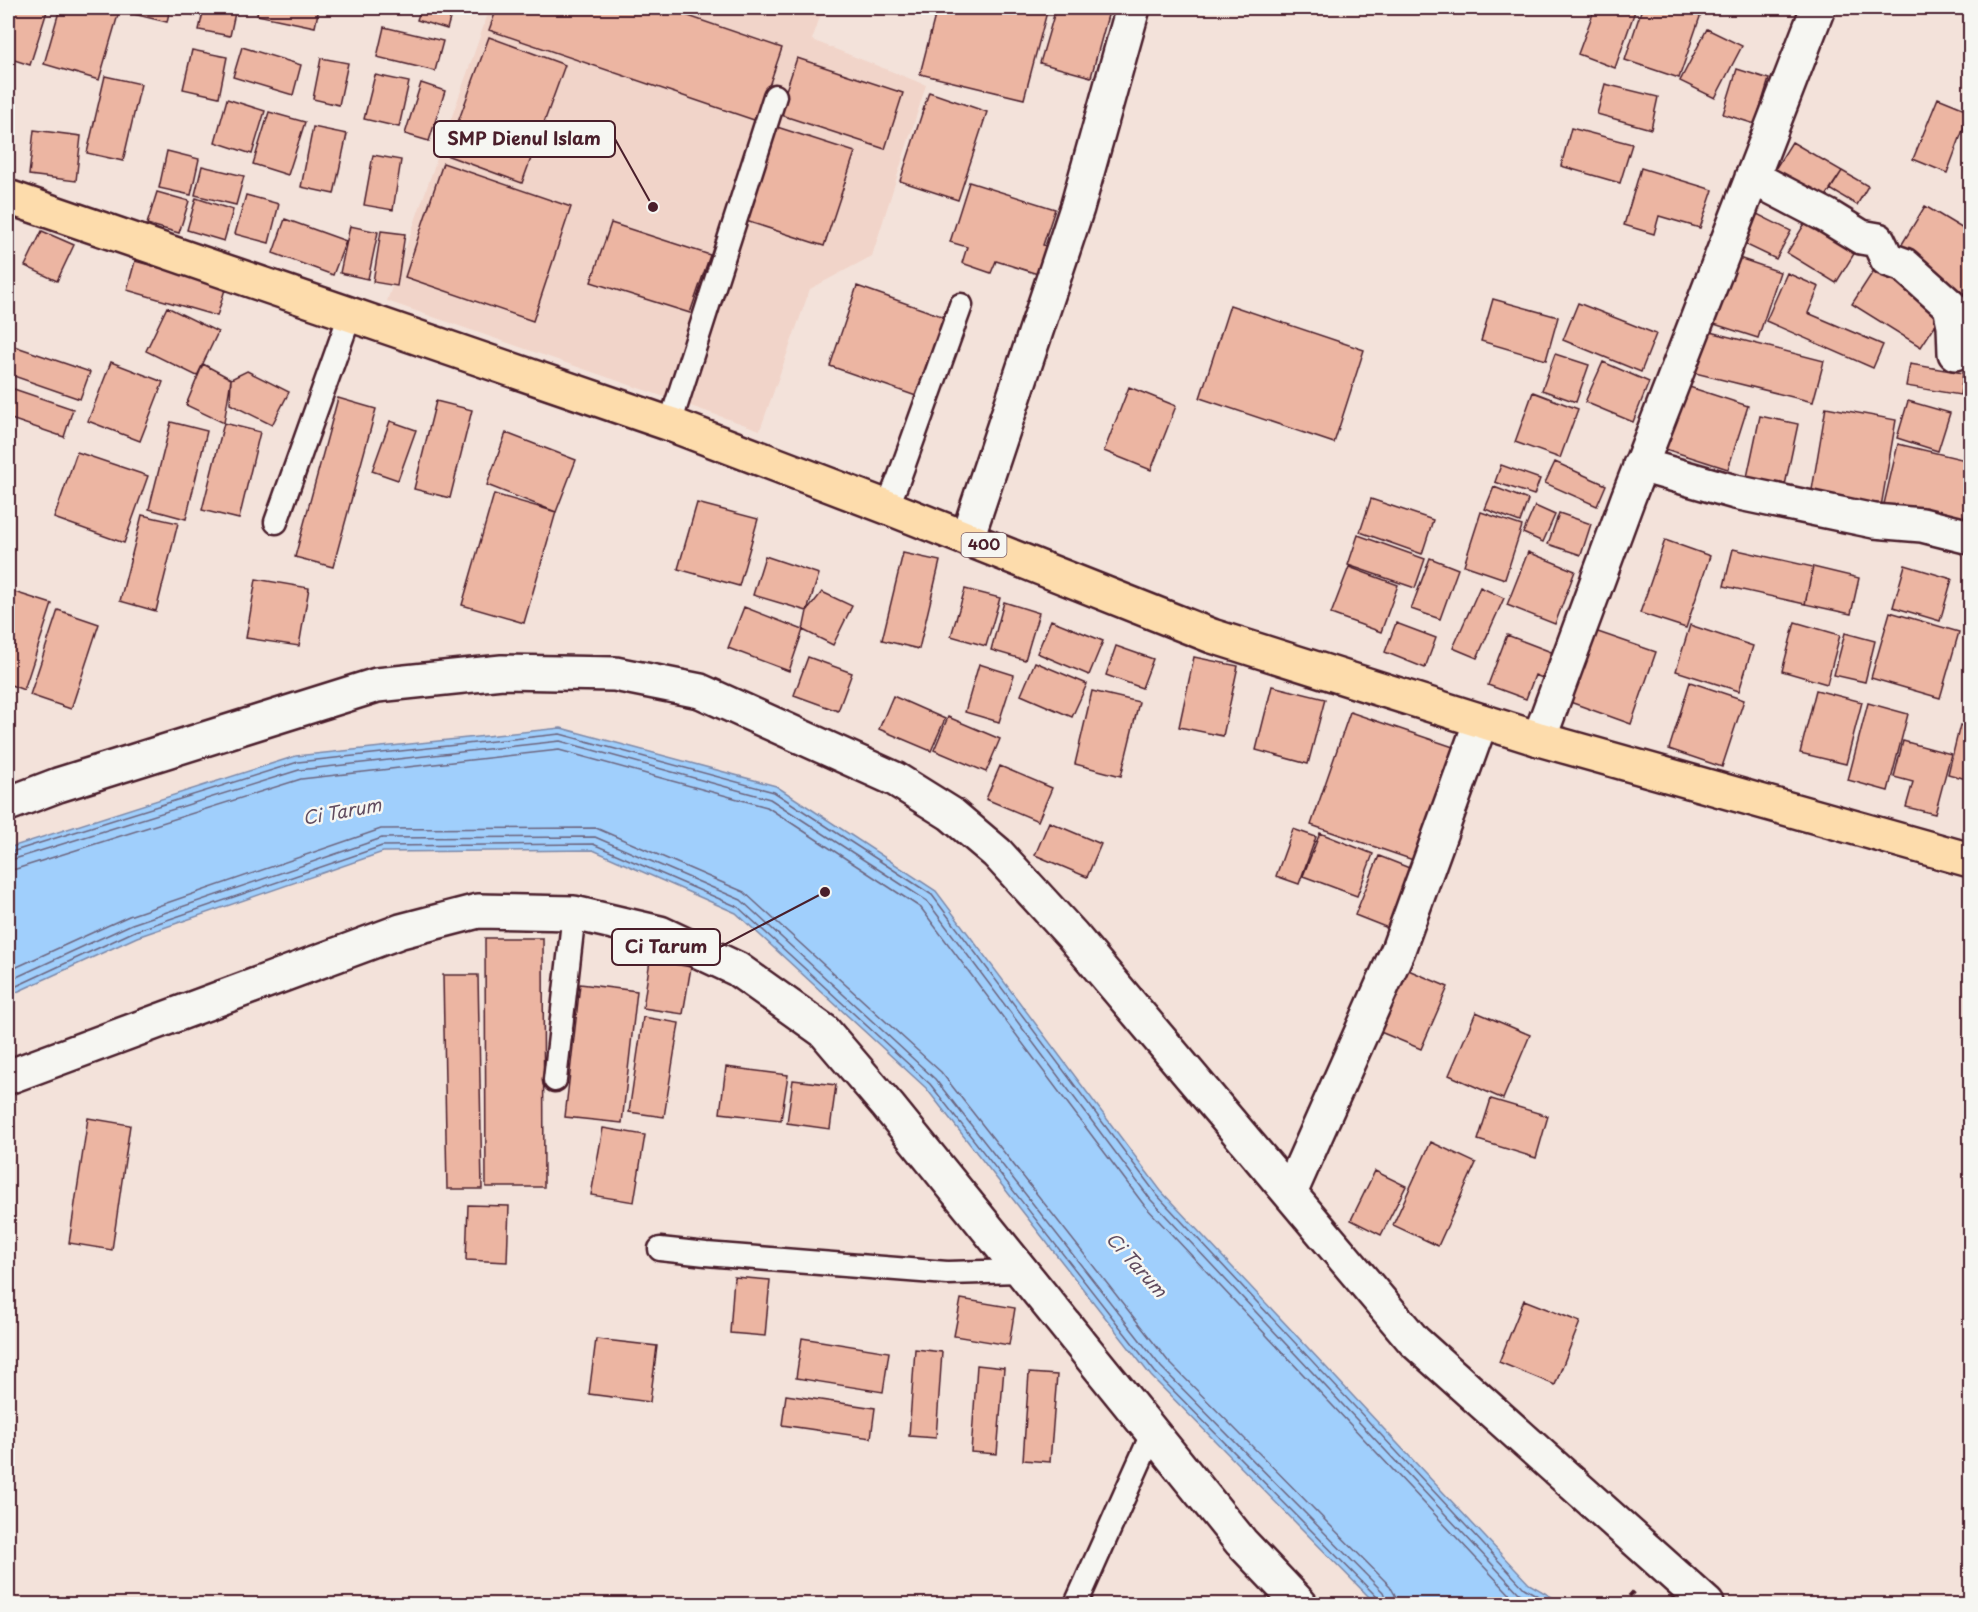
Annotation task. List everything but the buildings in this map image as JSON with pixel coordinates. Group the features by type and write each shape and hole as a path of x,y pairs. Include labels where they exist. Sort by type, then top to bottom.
{"main road":[{"name":"400","path":"8,197 670,424 967,538 1212,636 1539,740 1971,860"}],"street":[{"path":"967,538 1077,207 1132,8"},
{"path":"1539,740 1640,465 1818,8"},
{"path":"1752,177 1827,216 1861,237 1878,240 1887,259 1904,265 1950,306 1954,326 1955,353"},
{"path":"1640,465 1746,494 1874,521 1922,525 1971,537"},
{"path":"8,804 58,785 377,685 502,672 615,674 700,691 895,779 951,814 997,854 1072,935 1414,1341 1707,1605"},
{"path":"1290,1193 1398,950 1481,721"},
{"path":"8,1077 401,931 478,911 574,913 660,933 737,969 824,1031 888,1106 1240,1542 1300,1605"}],"lane":[{"path":"670,424 775,96"},
{"path":"887,507 962,304"},
{"path":"276,522 350,315"},
{"path":"555,1080 574,913"},
{"path":"660,1249 947,1273 1021,1271"},
{"path":"1077,1605 1152,1434"}],"path":[{"path":"1622,1605 1634,1591"}],"shaded area":[{"path":"490,8 823,8 812,40 926,85 872,256 810,289 760,430 387,301"}],"water":[{"path":"561,728 776,786 936,891 1161,1191 1529,1584 1564,1604 1376,1604 1151,1376 926,1088 736,913 593,850 383,852 137,937 8,996 8,848 296,756"}],"place":[{"name":"SMP Dienul Islam","path":"653,207"},
{"name":"Ci Tarum","path":"825,892"}]}
